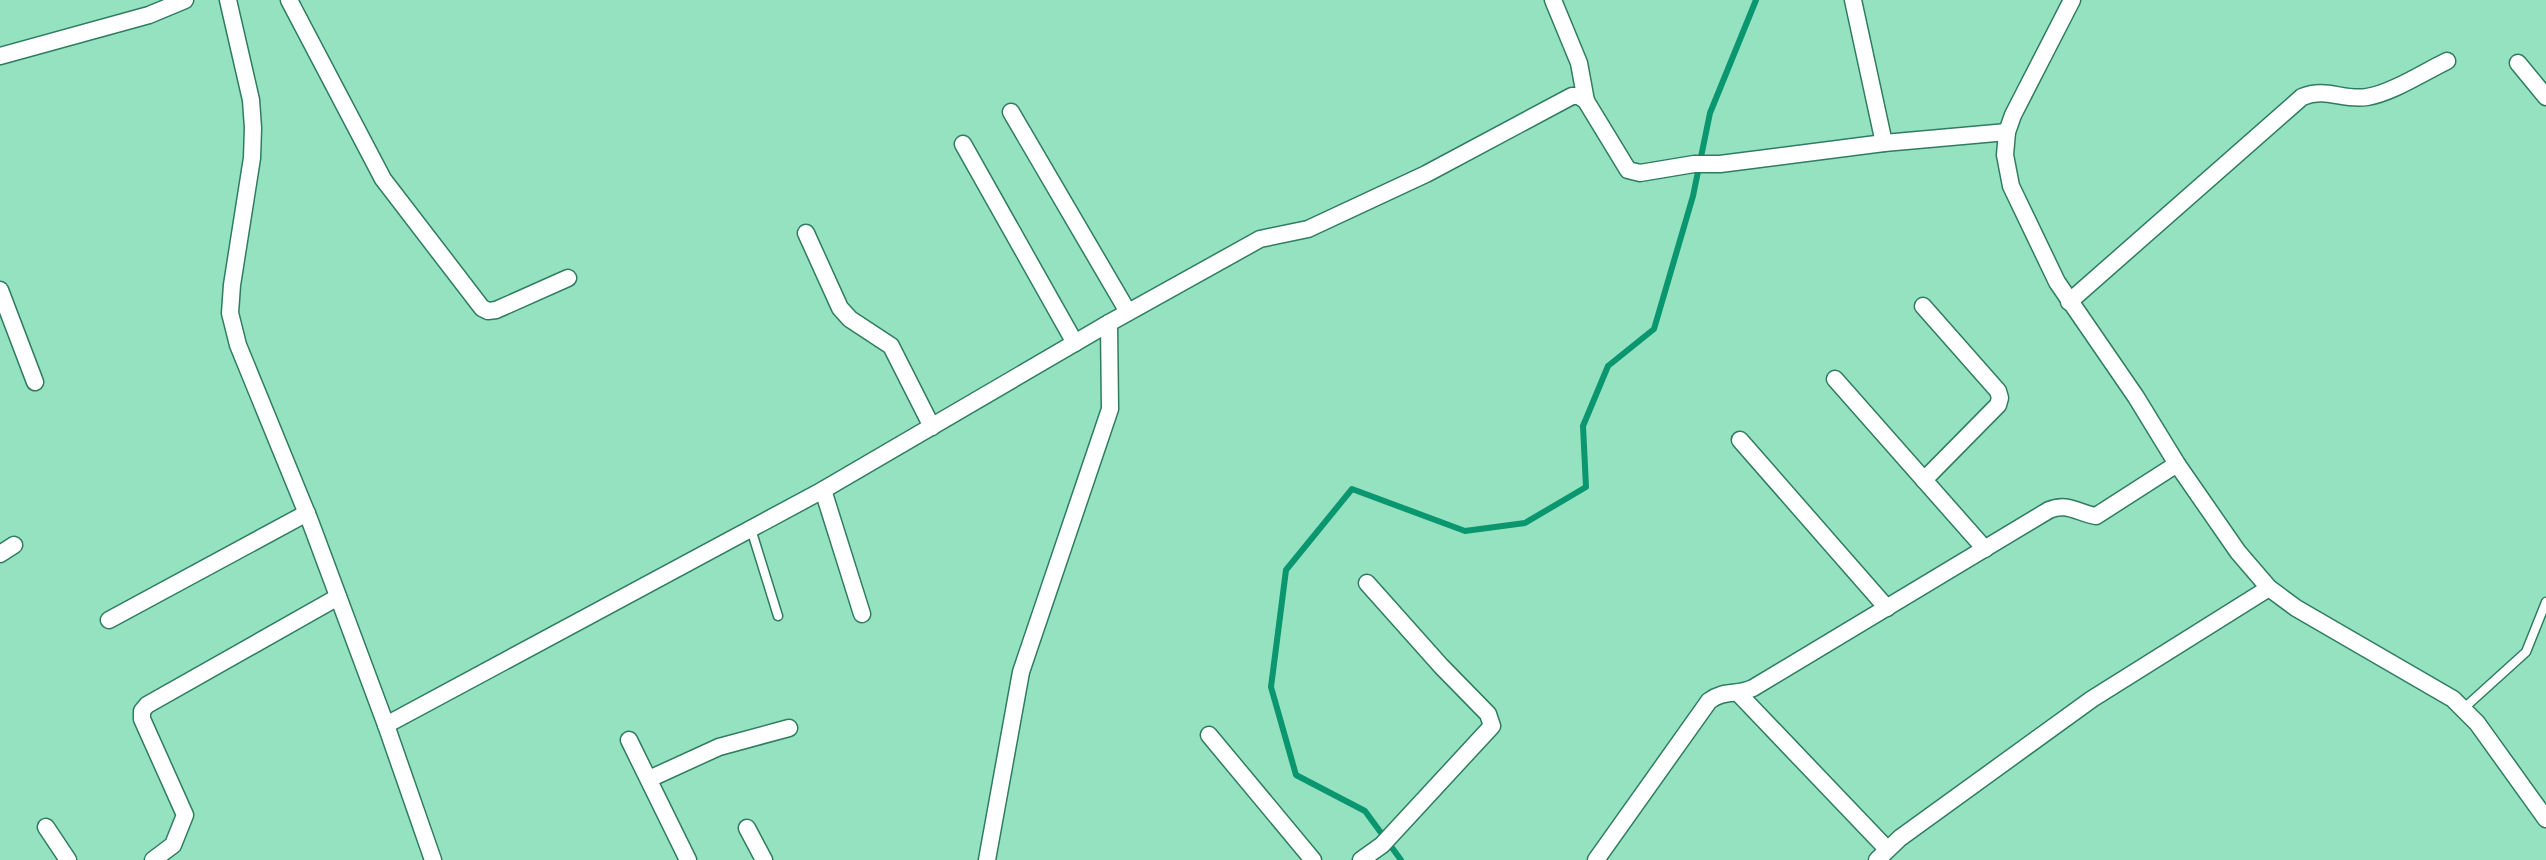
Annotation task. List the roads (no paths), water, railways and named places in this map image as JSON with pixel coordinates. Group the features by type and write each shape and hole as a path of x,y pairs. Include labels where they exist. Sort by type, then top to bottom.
{"street":[{"path":"0,56 149,15 185,0"},
{"path":"228,0 251,100 253,128 253,158 232,285 230,313 237,345 307,513 433,860"},
{"path":"289,0 383,179 482,308 488,312 496,310 568,278"},
{"path":"1553,0 1578,63 1586,101 1628,170 1640,173 1694,164 1720,164 1884,143 2007,132"},
{"path":"1853,0 1884,143"},
{"path":"2072,0 2013,116 2007,132 2005,155 2011,186 2068,302 2136,397 2177,464 2238,552 2269,587 2296,608 2453,699 2477,723 2545,816"},
{"path":"2068,302 2302,97 2323,92 2356,98 2374,95 2446,61"},
{"path":"2518,63 2546,97"},
{"path":"386,725 823,491 1108,323 1260,239 1308,229 1426,174 1572,96 1579,96 1586,101"},
{"path":"1011,112 1128,312"},
{"path":"963,144 1074,343"},
{"path":"806,233 840,308 850,319 891,346 932,427"},
{"path":"0,290 35,382"},
{"path":"1923,306 1998,391 2000,398 1998,405 1924,480"},
{"path":"987,860 1021,673 1110,409 1108,323"},
{"path":"1835,379 1985,549"},
{"path":"1740,440 1887,608"},
{"path":"1595,860 1709,701 1726,692 1738,693 1753,688 2059,506 2068,506 2096,516 2177,464"},
{"path":"823,491 862,614"},
{"path":"108,620 307,513"},
{"path":"0,554 15,545"},
{"path":"1362,860 1381,845 1488,733 1492,720 1367,583"},
{"path":"1738,693 1881,857 2092,698 2269,587"},
{"path":"153,860 173,845 185,815 142,719 142,711 147,705 338,597"},
{"path":"649,779 719,747 789,728"},
{"path":"1209,735 1313,860"},
{"path":"629,740 688,860"},
{"path":"46,827 68,860"},
{"path":"747,828 764,860"}],"lane":[{"path":"751,529 778,616"},
{"path":"2463,709 2526,652 2546,602"}],"waterway":[{"path":"1401,860 1365,811 1296,775 1271,687 1286,570 1352,489 1465,531 1525,523 1586,487 1583,426 1608,366 1654,329 1693,196 1710,113 1756,0"}]}
